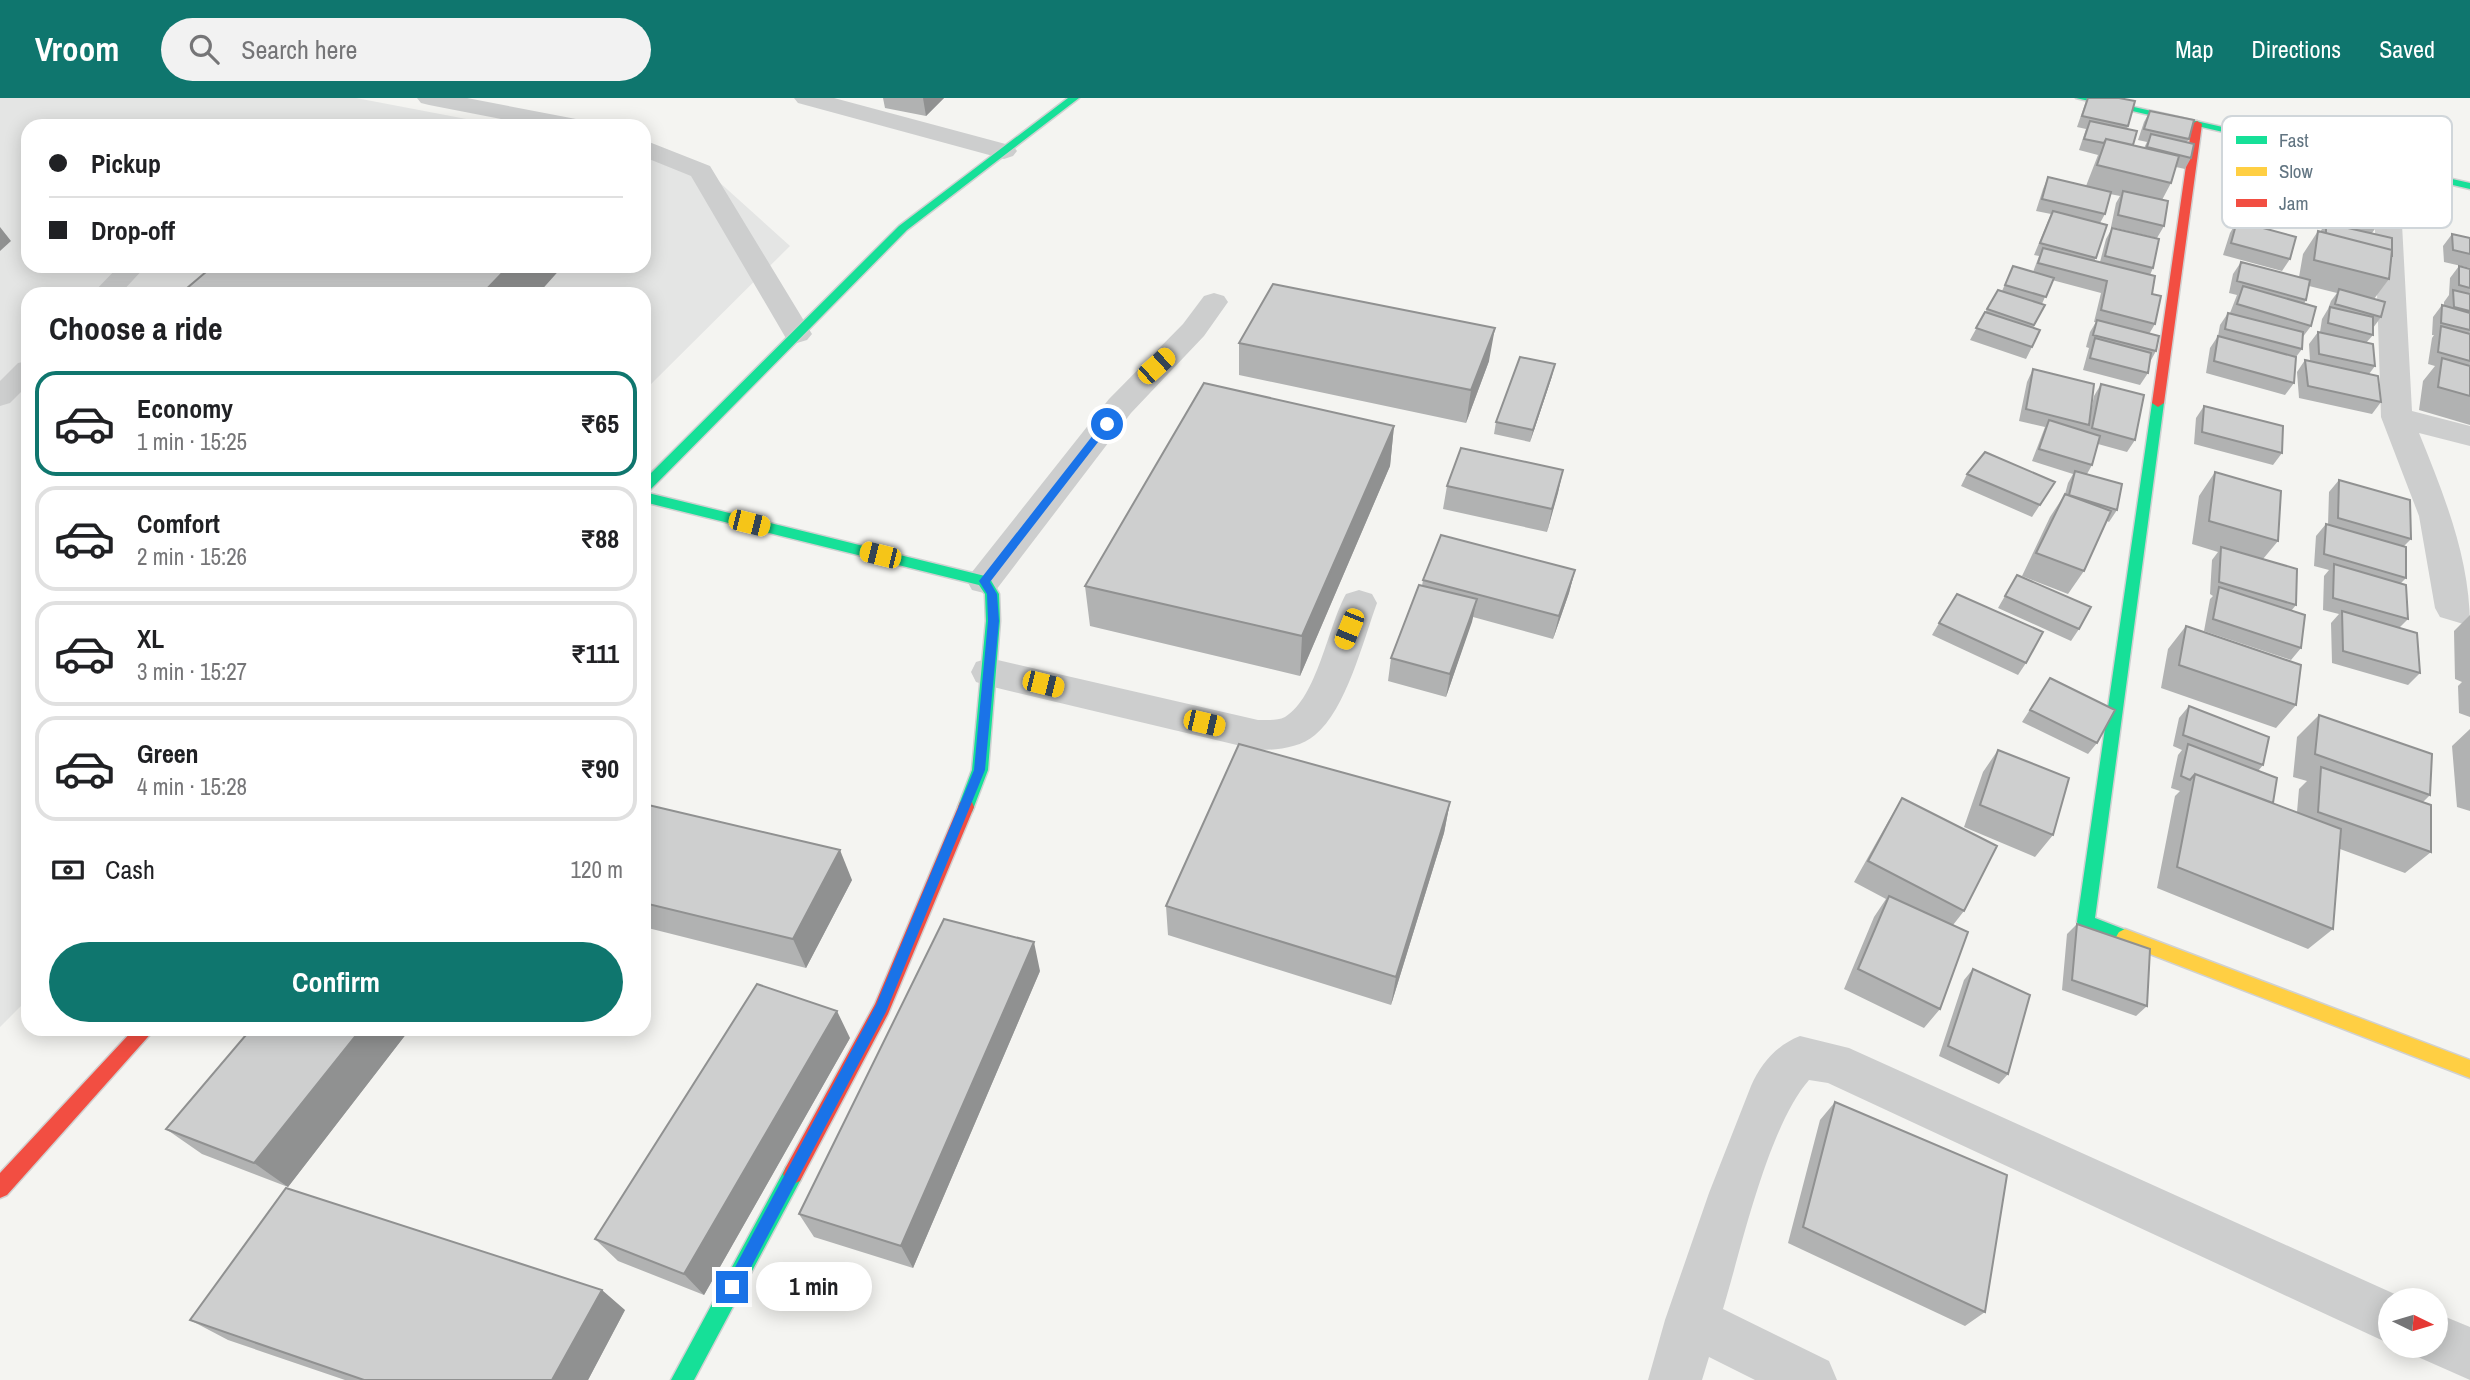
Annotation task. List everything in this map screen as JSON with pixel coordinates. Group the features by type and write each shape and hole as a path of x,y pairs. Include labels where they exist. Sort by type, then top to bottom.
{"street":[{"path":"429,98 539,119"},
{"path":"806,98 1004,151"},
{"path":"651,481 903,228 1074,98"},
{"path":"2081,98 2222,130"},
{"path":"2197,124 2085,922 2470,1069"},
{"path":"651,151 701,171 797,334"},
{"path":"2452,182 2470,186"},
{"path":"2389,228 2397,417 2436,516 2453,608 2470,613"},
{"path":"984,581 1121,406 1156,366 1187,338 1214,302"},
{"path":"2397,417 2470,436"},
{"path":"651,498 984,581 992,594 993,621 980,770 882,1008 682,1380"},
{"path":"989,672 1258,736 1278,735 1305,723 1318,705 1359,603"},
{"path":"0,1188 140,1036"},
{"path":"1675,1380 1691,1320 1732,1193 1774,1086 1800,1057 1833,1063 2378,1313"},
{"path":"1691,1320 1810,1380"},
{"path":"2448,1344 2470,1354"}],"lane":[{"path":"112,287 126,273"},
{"path":"0,397 21,376"}],"shaded area":[{"path":"0,98 356,98 466,119 21,119 21,273 651,273 651,154 698,163 790,246 651,384 651,287 21,287 21,1006 0,1027"}],"building":[{"path":"2088,98 2135,101 2128,126 2082,116"},
{"path":"2150,111 2194,120 2189,139 2144,129"},
{"path":"2090,121 2137,131 2133,145 2106,139 2104,143 2084,139"},
{"path":"2151,134 2194,144 2191,158 2147,147"},
{"path":"2106,139 2179,156 2171,183 2097,165"},
{"path":"2048,177 2111,192 2105,214 2042,199"},
{"path":"2123,191 2168,201 2164,226 2118,215"},
{"path":"2053,211 2107,225 2096,258 2040,243"},
{"path":"2112,228 2159,239 2153,268 2105,256"},
{"path":"2235,228 2263,228 2296,237 2290,259 2231,243"},
{"path":"2326,228 2348,228 2392,238 2392,250 2326,233"},
{"path":"2318,231 2392,250 2389,279 2314,260"},
{"path":"2452,234 2470,238 2470,254 2453,250"},
{"path":"2043,248 2155,276 2152,294 2161,296 2155,324 2101,310 2107,281 2038,263"},
{"path":"2241,262 2310,280 2306,300 2237,281"},
{"path":"2013,266 2054,278 2046,297 2005,285"},
{"path":"2459,266 2470,269 2470,288 2459,285"},
{"path":"205,273 502,273 489,287 188,287"},
{"path":"1273,284 1495,328 1471,390 1239,343"},
{"path":"2243,286 2316,307 2311,326 2237,304"},
{"path":"2339,289 2385,302 2381,317 2335,304"},
{"path":"1998,290 2045,305 2034,325 1987,309"},
{"path":"2453,290 2470,294 2470,311 2454,307"},
{"path":"2442,305 2470,313 2470,330 2441,323"},
{"path":"2330,307 2373,317 2373,335 2328,323"},
{"path":"1985,312 2040,330 2032,347 1976,328"},
{"path":"2228,313 2303,332 2302,349 2225,329"},
{"path":"2097,320 2159,336 2156,351 2093,335"},
{"path":"2441,326 2470,334 2470,361 2438,352"},
{"path":"2318,332 2373,344 2375,366 2319,354"},
{"path":"2218,336 2296,357 2294,383 2214,361"},
{"path":"2095,338 2151,353 2148,373 2090,358"},
{"path":"1520,357 1555,364 1533,430 1496,422"},
{"path":"2442,358 2470,366 2470,396 2438,387"},
{"path":"2305,360 2378,376 2381,402 2308,386"},
{"path":"2033,369 2094,384 2089,425 2026,409"},
{"path":"1204,383 1394,426 1302,636 1085,586"},
{"path":"2101,384 2144,395 2135,440 2092,428"},
{"path":"2204,406 2283,426 2282,453 2202,432"},
{"path":"2049,420 2100,436 2092,465 2039,449"},
{"path":"1461,448 1563,470 1552,509 1447,486"},
{"path":"1985,452 2055,482 2040,505 1967,474"},
{"path":"2075,471 2122,484 2117,510 2069,495"},
{"path":"2215,472 2281,491 2278,541 2209,521"},
{"path":"2339,480 2410,500 2411,539 2338,518"},
{"path":"2065,494 2111,511 2084,571 2036,553"},
{"path":"2326,524 2406,547 2406,578 2324,554"},
{"path":"1441,535 1575,570 1559,616 1423,580"},
{"path":"2221,547 2297,569 2296,605 2219,582"},
{"path":"2334,564 2406,585 2408,619 2333,598"},
{"path":"2017,575 2091,607 2079,629 2005,596"},
{"path":"1419,585 1477,599 1450,674 1391,658"},
{"path":"2219,587 2305,615 2301,648 2213,619"},
{"path":"1957,594 2043,632 2026,663 1939,623"},
{"path":"2342,611 2417,633 2420,673 2343,651"},
{"path":"2186,626 2301,665 2296,705 2179,665"},
{"path":"2050,678 2115,710 2097,743 2030,710"},
{"path":"2189,706 2269,737 2263,765 2183,735"},
{"path":"2319,715 2432,754 2430,795 2315,754"},
{"path":"1239,744 1450,802 1396,977 1166,906"},
{"path":"2188,744 2277,778 2273,803 2195,774 2190,780 2181,776"},
{"path":"1998,750 2069,778 2053,835 1980,805"},
{"path":"2321,767 2431,805 2431,852 2318,812"},
{"path":"2195,774 2341,829 2333,929 2177,867"},
{"path":"1902,798 1997,846 1964,911 1868,861"},
{"path":"651,806 840,850 793,939 651,905"},
{"path":"1889,896 1968,932 1940,1009 1858,969"},
{"path":"944,919 1034,942 901,1246 799,1214"},
{"path":"2077,924 2150,949 2147,1006 2072,980"},
{"path":"1973,969 2030,995 2008,1074 1948,1046"},
{"path":"757,984 837,1011 684,1274 595,1239"},
{"path":"245,1036 355,1036 254,1163 166,1129"},
{"path":"1835,1102 2007,1175 1985,1312 1803,1227"},
{"path":"286,1188 602,1290 552,1380 364,1380 190,1320"}],"traffic: fast":[{"path":"651,481 903,228 1074,98"},
{"path":"2081,98 2222,130"},
{"path":"2452,182 2470,186"},
{"path":"2125,937 2086,922 2158,403"},
{"path":"651,499 984,581 992,594 993,621 980,770 966,807"},
{"path":"682,1380 793,1174"}],"traffic: slow":[{"path":"2125,937 2470,1069"}],"traffic: jam":[{"path":"2158,403 2197,124"},
{"path":"793,1174 882,1008 966,807"},
{"path":"0,1188 140,1036"}],"route":[{"path":"732,1287 882,1008 959,827 980,770 993,621 992,594 984,581 1107,424"}]}
